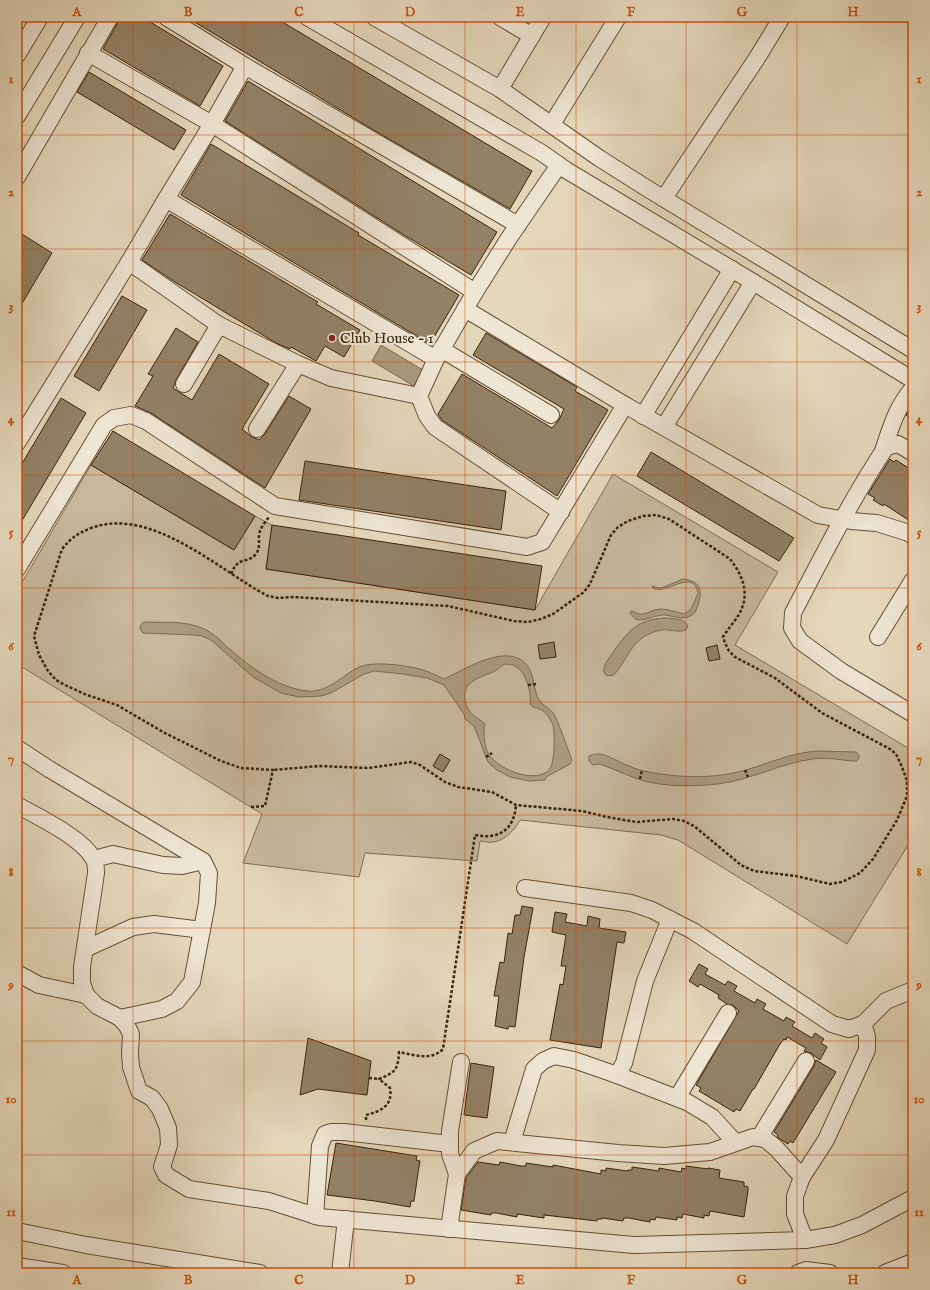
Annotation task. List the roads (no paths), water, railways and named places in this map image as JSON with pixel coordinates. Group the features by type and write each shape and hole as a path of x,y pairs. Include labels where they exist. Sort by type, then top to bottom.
{"street":[{"path":"17,55 40,17"},
{"path":"17,116 76,17"},
{"path":"17,177 110,17"},
{"path":"166,17 245,66 518,225"},
{"path":"307,17 542,153 559,165 913,380"},
{"path":"374,17 500,89 599,158 913,350"},
{"path":"500,17 532,36"},
{"path":"500,89 543,17"},
{"path":"552,124 618,17"},
{"path":"664,198 753,64 782,17"},
{"path":"88,53 212,124 475,292"},
{"path":"17,443 129,262 245,66"},
{"path":"559,165 475,292 439,354 419,396 427,416 435,427 561,512"},
{"path":"166,199 439,354 551,415"},
{"path":"129,262 219,325 298,364 331,378 419,396"},
{"path":"643,416 732,270"},
{"path":"664,427 753,282"},
{"path":"465,309 643,416 818,515 877,523 909,533 913,536"},
{"path":"184,384 219,325"},
{"path":"677,359 698,372"},
{"path":"257,429 298,364"},
{"path":"883,451 894,416 904,399 913,388"},
{"path":"17,569 104,425 114,418 131,415 146,421 275,506 527,547 542,542 625,405"},
{"path":"913,453 898,444 886,447 883,451 842,519 793,613 792,628 800,641 841,671 913,714"},
{"path":"878,637 913,580"},
{"path":"17,748 49,769 203,860 209,873 207,903 192,982 177,1001 162,1009 120,1018"},
{"path":"17,805 62,831 84,847 94,859 96,873 85,949 82,983 86,994 97,1006 120,1018 127,1026 131,1034 131,1067 139,1091 152,1098 160,1109 168,1128 169,1145 162,1167 166,1175 189,1189 269,1201 315,1216 634,1245 806,1240 836,1235 862,1225 913,1198"},
{"path":"94,859 113,854 163,865 182,866 203,860"},
{"path":"525,888 631,903 652,910 693,930 832,1024 849,1029 863,1024 886,1001 913,990"},
{"path":"617,1075 624,1063 645,981 670,919"},
{"path":"85,949 133,927 154,924 202,930"},
{"path":"17,973 39,984 86,994"},
{"path":"677,1098 728,1013"},
{"path":"806,1240 795,1214 795,1196 802,1177 826,1140 867,1050 867,1036 863,1024"},
{"path":"512,1142 534,1069 543,1061 554,1056 574,1060 687,1102 712,1117 735,1142"},
{"path":"759,1138 806,1061"},
{"path":"449,1229 457,1174 450,1154 450,1131 461,1062"},
{"path":"315,1216 320,1146 325,1134 331,1132 344,1132 450,1144"},
{"path":"457,1174 474,1151 497,1141 618,1154 664,1156 710,1152 735,1142 753,1137 765,1139 776,1148 802,1177"},
{"path":"340,1273 346,1219"},
{"path":"17,1231 86,1245 260,1273"},
{"path":"885,1273 913,1262"},
{"path":"17,1266 63,1273"},
{"path":"798,1273 806,1270 826,1272"}],"place":[{"name":"Club House - 1","path":"332,338"}]}
